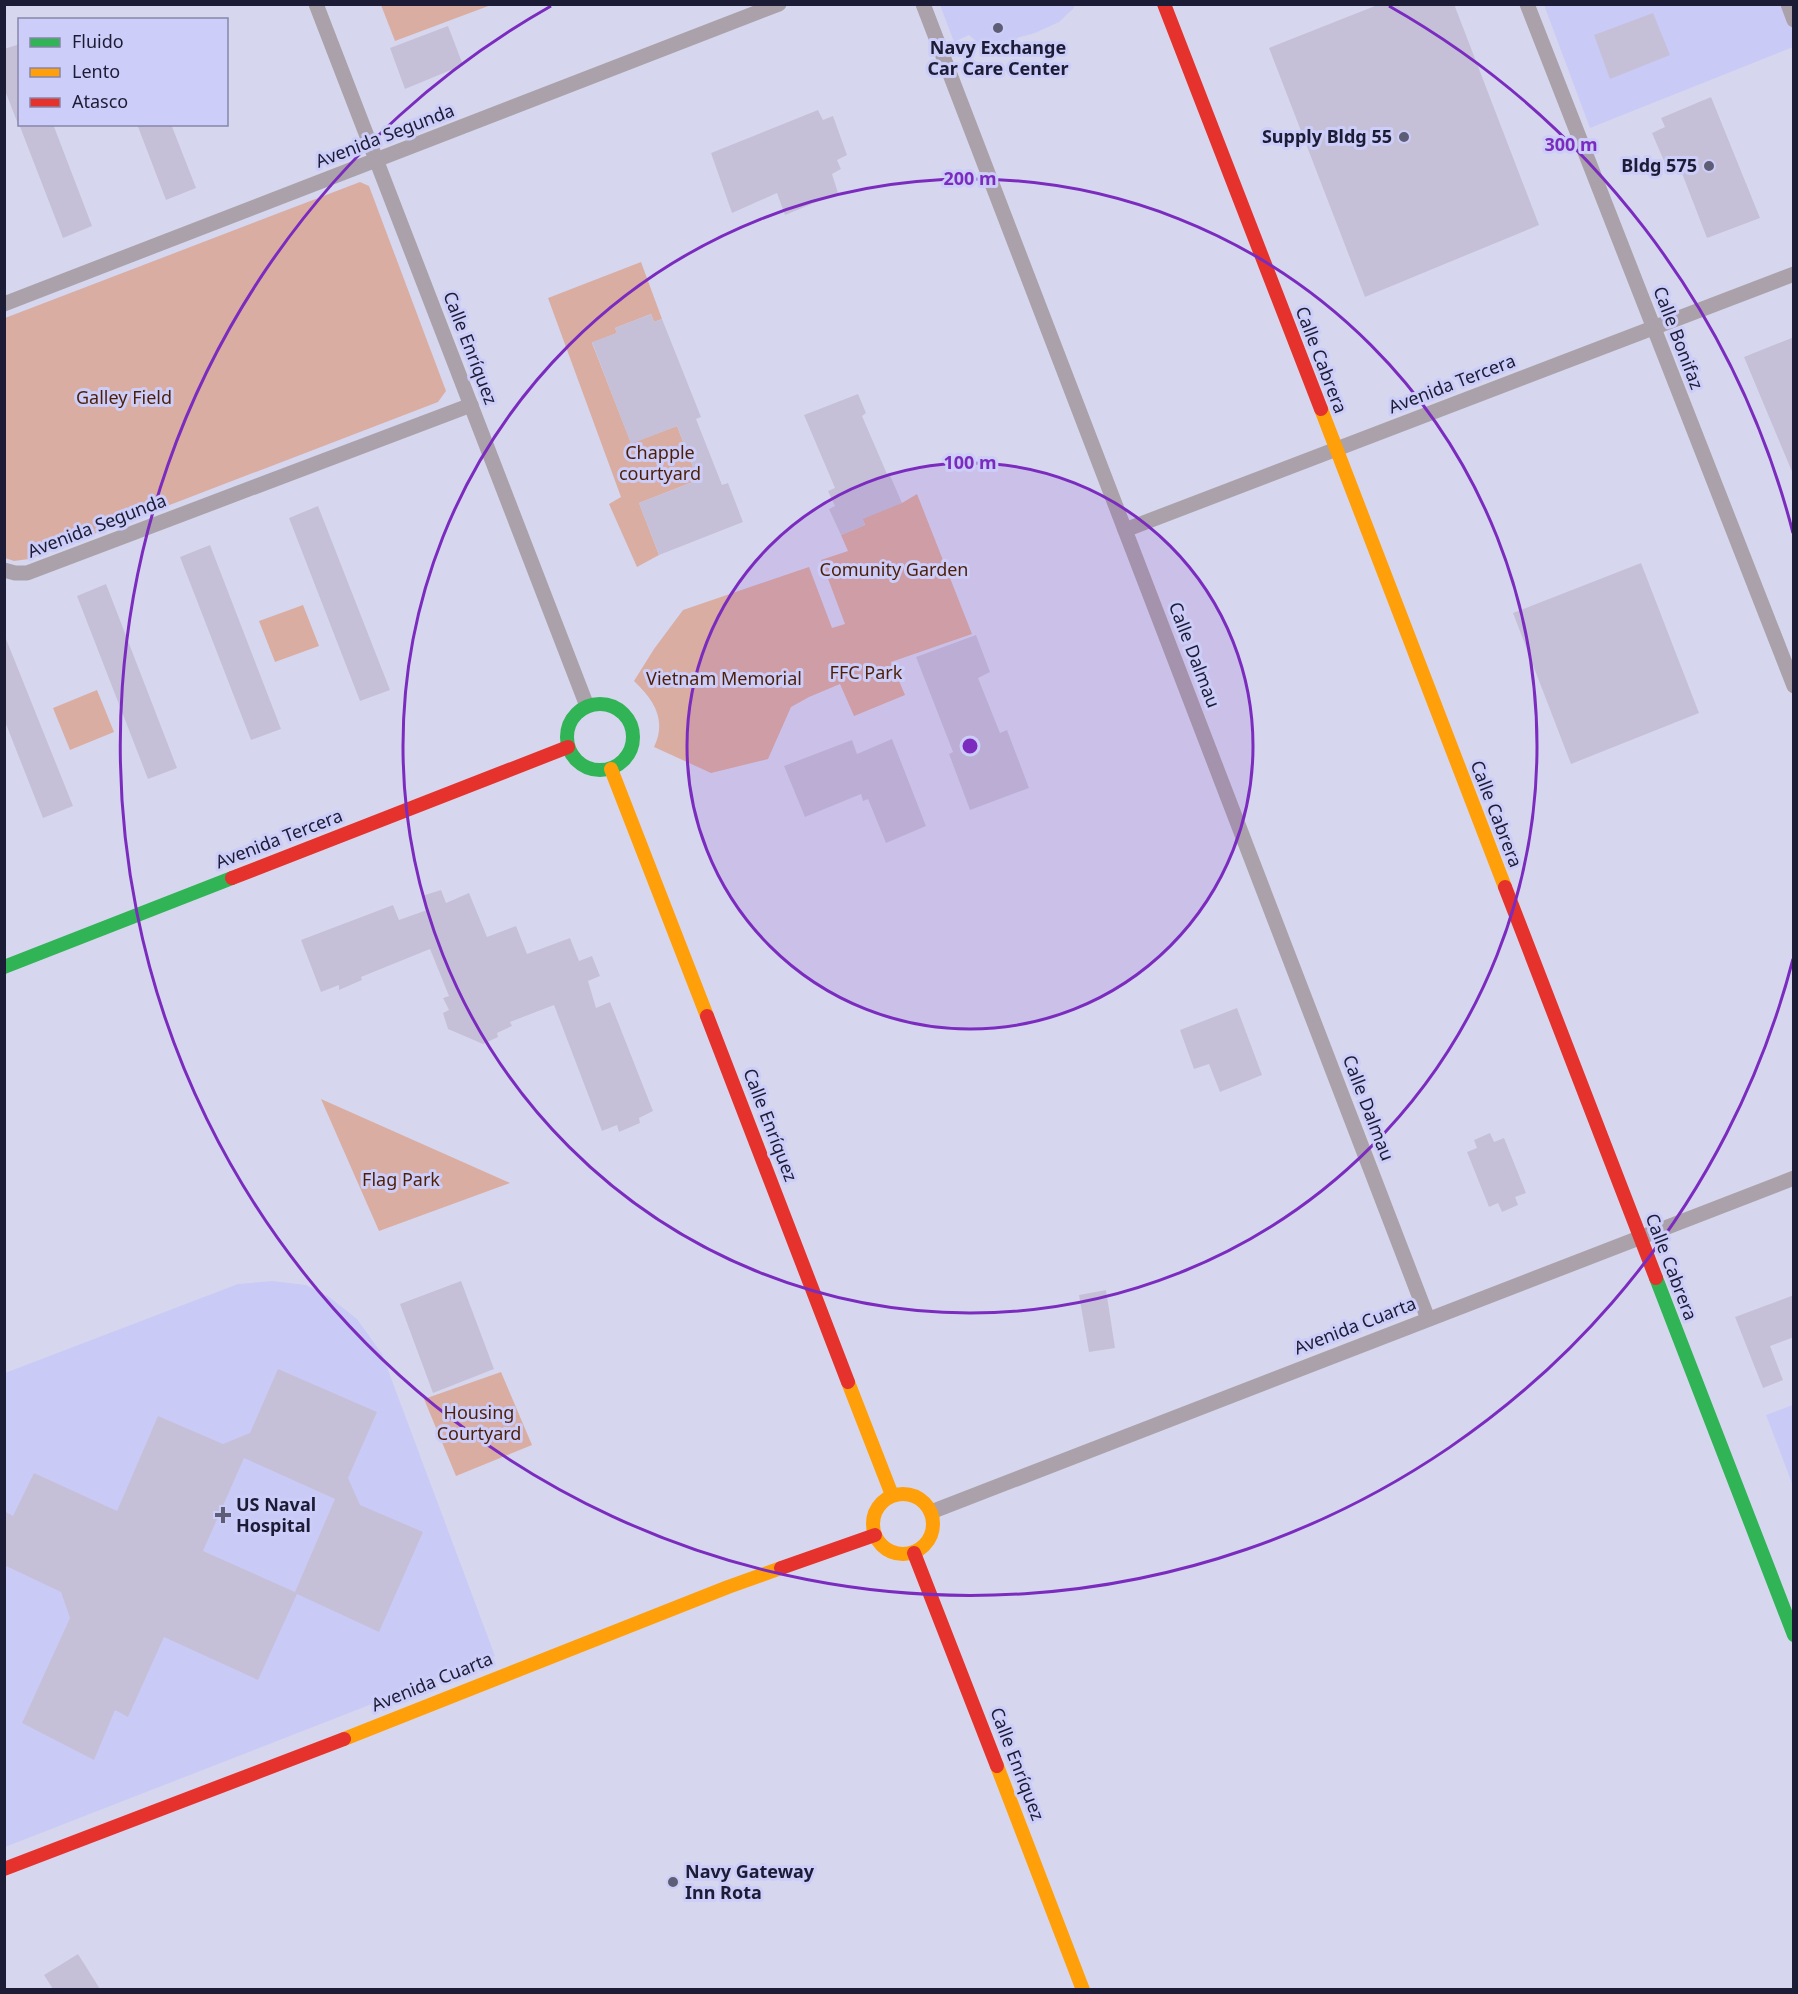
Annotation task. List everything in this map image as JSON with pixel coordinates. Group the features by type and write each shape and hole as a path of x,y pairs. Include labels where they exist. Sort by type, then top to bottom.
{"street":[{"name":"Calle Enríquez","path":"316,4 587,706"},
{"name":"Avenida Segunda","path":"4,304 779,4"},
{"name":"Calle Dalmau","path":"923,4 1428,1319"},
{"name":"Calle Cabrera","path":"1164,4 1794,1635"},
{"name":"Calle Bonifaz","path":"1527,4 1794,686"},
{"path":"1788,4 1794,20"},
{"name":"Avenida Tercera","path":"1125,530 1794,274"},
{"name":"Avenida Segunda","path":"4,570 27,573 471,405"},
{"path":"609,705 618,709 626,716 631,726 632,747 620,764 611,769 600,771 589,769 572,756 568,747 568,727 572,718 587,706 609,705"},
{"name":"Avenida Tercera","path":"4,967 568,747"},
{"name":"Calle Enríquez","path":"611,769 892,1495"},
{"name":"Avenida Cuarta","path":"931,1512 1794,1178"},
{"path":"901,1493 919,1498 931,1512 934,1521 933,1531 923,1548 914,1553 895,1554 886,1550 875,1535 872,1525 873,1516 884,1500 892,1495 901,1493"},
{"name":"Avenida Cuarta","path":"4,1869 348,1737 728,1587 875,1535"},
{"name":"Calle Enríquez","path":"914,1553 1083,1989"}],"shaded area":[{"name":"Navy Exchange Car Care Center","path":"940,5 1075,5 1059,22 1035,33 1006,41 977,42 969,35 954,42"},
{"path":"1544,5 1793,5 1793,47 1590,128"},
{"name":"US Naval Hospital","path":"272,1281 306,1285 329,1297 357,1319 382,1354 495,1656 5,1847 5,1373 238,1284"},
{"path":"1793,1405 1793,1486 1766,1415"}],"green space":[{"path":"381,5 491,5 395,41"},
{"name":"Galley Field","path":"360,182 369,186 446,391 438,402 29,559 14,561 5,558 5,318"},
{"name":"Chapple courtyard","path":"641,262 662,319 654,322 651,314 615,328 617,333 592,343 631,443 677,426 698,480 639,503 659,555 637,567 609,504 621,497 548,298"},
{"path":"917,494 972,634 891,662 905,695 854,716 840,684 791,707 768,759 711,773 654,747 658,737 659,719 653,703 634,681 683,610 809,567 832,628 845,624 821,560 848,551 841,535 865,525 859,510 902,503"},
{"path":"303,605 319,646 275,662 259,621"},
{"path":"97,690 114,732 70,750 53,708"},
{"name":"Flag Park","path":"321,1099 510,1183 379,1231"},
{"name":"Housing Courtyard","path":"501,1372 532,1445 456,1476 424,1399"}],"building":[{"name":"Supply Bldg 55","path":"1380,4 1454,4 1539,225 1365,297 1269,48"},
{"path":"1653,13 1670,55 1610,79 1594,35"},
{"path":"448,26 463,65 405,89 390,48"},
{"path":"18,45 18,124 4,88 4,49"},
{"name":"Bldg 575","path":"1711,97 1760,218 1707,238 1678,163 1667,168 1652,133 1665,127 1661,118"},
{"path":"818,110 823,120 833,116 847,155 837,160 841,169 832,174 838,193 785,215 777,193 732,213 711,153"},
{"path":"20,126 54,126 92,226 63,238"},
{"path":"138,126 172,126 196,188 166,200"},
{"path":"651,314 654,322 662,319 701,417 696,419 722,485 728,483 743,522 659,555 639,503 698,480 677,426 631,444 592,342 617,333 615,328"},
{"path":"1794,337 1794,474 1793,474 1744,357"},
{"path":"858,394 866,413 862,416 902,503 863,519 865,525 841,535 829,509 835,506 828,491 835,488 804,415"},
{"path":"318,506 390,690 360,701 289,518"},
{"path":"210,545 281,729 251,740 180,557"},
{"path":"1641,563 1699,713 1571,764 1513,613"},
{"path":"106,584 177,768 148,779 77,596"},
{"path":"4,634 73,806 43,818 4,719"},
{"path":"976,635 990,672 978,678 1000,733 1007,730 1029,788 970,810 949,754 953,752 916,657"},
{"path":"892,739 926,826 886,843 868,799 863,801 861,794 805,817 784,766 852,740 857,754"},
{"path":"441,890 446,903 469,893 487,937 516,926 527,954 570,938 579,961 592,956 600,976 588,981 596,1008 610,1002 653,1111 639,1118 640,1123 619,1132 617,1125 602,1131 554,1005 510,1022 512,1026 497,1033 498,1037 483,1044 448,1029 443,1013 449,1010 443,998 449,996 430,949 361,977 362,980 339,990 339,985 321,992 301,940 393,905 399,920 427,910 422,896"},
{"path":"1237,1008 1262,1075 1220,1092 1209,1064 1194,1069 1180,1030"},
{"path":"1490,1133 1494,1142 1504,1138 1526,1193 1515,1197 1518,1205 1502,1212 1498,1203 1489,1207 1467,1152 1477,1148 1474,1140"},
{"path":"461,1281 494,1369 433,1393 400,1304"},
{"path":"1106,1290 1115,1348 1089,1352 1079,1295"},
{"path":"1794,1295 1794,1337 1770,1346 1783,1380 1763,1388 1735,1317"},
{"path":"278,1369 377,1412 348,1478 360,1505 423,1532 379,1632 297,1594 258,1680 164,1637 128,1717 115,1710 94,1760 22,1723 70,1618 61,1592 4,1565 4,1511 13,1516 34,1473 117,1511 158,1416 223,1444 250,1433","holes":["244,1458 335,1499 295,1592 203,1551"]},
{"path":"78,1954 100,1989 53,1989 44,1975"}],"traffic: fast":[{"path":"593,704 607,704 619,709 628,718 633,737 631,750 624,761 607,770 593,770 581,765 572,756 567,744 567,730 572,718 581,709 593,704"},
{"path":"4,967 232,878"},
{"path":"1656,1278 1794,1635"}],"traffic: slow":[{"path":"1321,409 1505,887"},
{"path":"611,769 707,1016"},
{"path":"848,1382 892,1495"},
{"path":"897,1494 909,1494 920,1499 928,1507 933,1524 931,1536 920,1549 909,1554 897,1554 886,1549 878,1541 873,1530 873,1518 878,1507 886,1499 897,1494"},
{"path":"344,1739 781,1568"},
{"path":"997,1766 1083,1990"}],"traffic: jam":[{"path":"1164,4 1321,409"},
{"path":"232,878 568,747"},
{"path":"1505,887 1656,1278"},
{"path":"707,1016 848,1382"},
{"path":"781,1568 875,1535"},
{"path":"914,1553 997,1766"},
{"path":"4,1869 344,1739"}],"place":[{"name":"Navy Exchange Car Care Center","path":"998,28"},
{"name":"Supply Bldg 55","path":"1404,137"},
{"name":"Bldg 575","path":"1709,166"},
{"name":"US Naval Hospital","path":"223,1515"},
{"name":"Navy Gateway Inn Rota","path":"673,1882"}],"park label":[{"name":"Comunity Garden","path":"894,570"},
{"name":"FFC Park","path":"866,673"},
{"name":"Vietnam Memorial","path":"724,679"}]}
